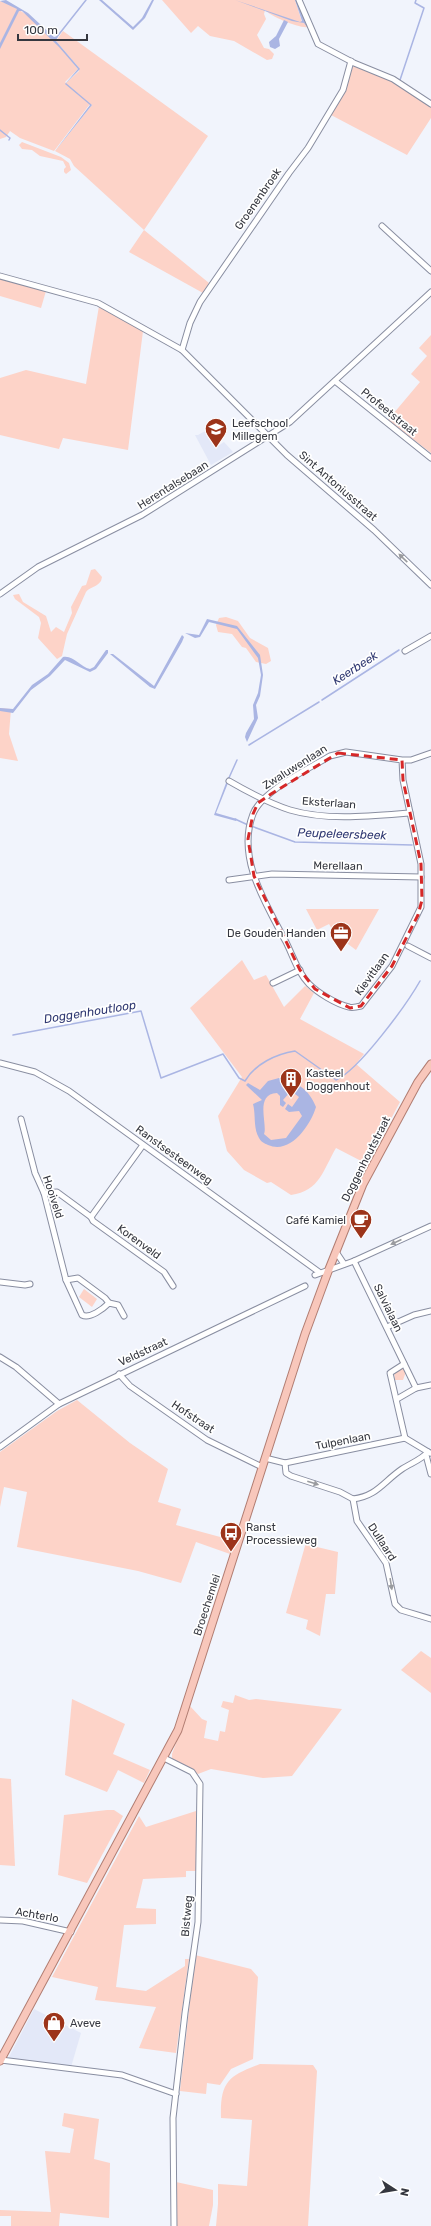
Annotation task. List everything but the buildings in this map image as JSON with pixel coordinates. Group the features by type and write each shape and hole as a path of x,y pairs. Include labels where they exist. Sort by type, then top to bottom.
{"main road":[{"name":"Doggenhoutstraat","path":"329,1269 366,1179 418,1082 431,1064"},
{"name":"Broechemlei","path":"0,2061 178,1730 305,1334 329,1269"}],"street":[{"path":"299,0 318,44 351,61 393,79 431,104"},
{"name":"Groenenbroek","path":"182,350 190,323 203,297 308,148 343,90 351,61"},
{"path":"382,226 431,271"},
{"name":"Sint Antoniusstraat","path":"0,276 98,303 182,350 268,436 374,530 431,585"},
{"name":"Herentalsebaan","path":"0,594 38,567 142,515 296,417 431,292"},
{"name":"Profeetstraat","path":"335,381 431,458"},
{"path":"405,651 431,636"},
{"name":"Zwaluwenlaan","path":"263,799 324,759 338,753 346,752 411,760 431,752"},
{"name":"Kievitlaan","path":"263,799 253,814 248,840 254,876 262,895 300,970 309,984 320,992 350,1008 361,1006 392,966 406,945 421,907 421,864 403,780 402,760"},
{"name":"Eksterlaan","path":"229,781 263,799 291,810 316,815 378,816 410,813"},
{"name":"Merellaan","path":"254,876 272,874 421,877"},
{"path":"229,880 254,876"},
{"path":"406,945 431,958"},
{"path":"273,983 300,970"},
{"name":"Ranstsesteenweg","path":"0,1063 19,1067 50,1079 143,1145 317,1273 354,1261 431,1226"},
{"name":"Hooiveld","path":"21,1120 35,1173 44,1193 66,1280 82,1314 88,1316 104,1308 109,1303"},
{"path":"91,1217 143,1145"},
{"name":"Korenveld","path":"44,1193 57,1192 91,1217 93,1221 164,1272 173,1286"},
{"path":"336,1252 344,1264"},
{"name":"Salvialaan","path":"354,1261 416,1388"},
{"path":"66,1280 78,1278 105,1298 109,1303 118,1305 124,1316"},
{"path":"0,1282 25,1285 30,1284"},
{"name":"Veldstraat","path":"0,1447 59,1404 305,1286"},
{"path":"386,1327 414,1315 431,1311"},
{"path":"0,1357 16,1367 59,1404"},
{"path":"404,1364 390,1373 405,1438 428,1454 431,1474"},
{"name":"Hofstraat","path":"119,1374 130,1386 207,1440 262,1468"},
{"path":"396,1398 416,1388 431,1385"},
{"name":"Tulpenlaan","path":"284,1463 405,1438"},
{"path":"265,1458 284,1463 286,1473 291,1476 340,1492 353,1499 366,1497 375,1492 401,1469 428,1454"},
{"name":"Dullaard","path":"353,1499 357,1521 386,1563 395,1604 401,1610 431,1619"},
{"name":"Bistweg","path":"164,1758 192,1772 200,1784 198,1922 173,2118 174,2226"},
{"name":"Achterlo","path":"0,1920 23,1921 70,1932"},
{"path":"0,2061 122,2075 176,2094"}],"highlighted area":[{"path":"338,753 402,760 403,780 421,864 422,900 418,915 392,966 361,1006 350,1008 315,989 300,970 254,876 248,839 253,814 258,803"}],"shaded area":[{"path":"162,0 295,0 302,22 307,24 308,27 285,22 265,10 264,14 266,19 257,35 264,48 269,49 274,54 272,59 267,60 234,41 210,36 198,26 191,33"},
{"path":"0,1 23,12 44,29 70,59 78,69 65,82 66,83 79,71 79,68 56,41 63,31 208,136 144,230 74,166 70,159 55,151 92,105 90,104 54,151 20,138 10,131 6,137 0,139"},
{"path":"354,66 388,79 431,106 431,118 407,155 331,115 340,99"},
{"path":"22,142 61,157 69,163 71,170 66,174 64,169 66,167 63,161 40,156 32,150 22,149 19,145"},
{"path":"144,230 209,283 203,293 129,252"},
{"path":"0,279 46,291 41,308 0,296"},
{"path":"99,306 143,331 128,450 63,438 59,449 0,435 0,378 26,370 86,384"},
{"path":"431,335 431,453 388,420 420,382 411,374 427,356 419,348"},
{"name":"Leefschool Millegem","path":"207,430 218,446 224,442 233,452 211,465 195,435"},
{"path":"95,569 102,577 101,581 86,592 67,634 62,656 57,659 38,638 41,623 39,617 15,599 13,595 19,594 23,602 46,616 51,632 56,627 64,632 72,613 71,607 82,586 86,585 91,570"},
{"path":"226,617 238,621 250,638 268,648 271,661 266,664 256,662 246,648 242,647 232,634 218,632 216,625 219,618"},
{"path":"0,708 11,709 9,734 18,761 0,758"},
{"path":"306,909 379,909 356,950 344,941 336,928 332,929 329,924 317,930"},
{"path":"242,960 254,980 266,975 284,1007 305,986 314,993 300,1019 364,1054 356,1064 400,1102 367,1164 336,1148 320,1178 315,1184 301,1193 291,1195 271,1182 267,1183 244,1170 227,1151 218,1116 242,1077 190,1008"},
{"path":"84,1289 97,1299 92,1307 79,1297"},
{"path":"403,1368 407,1369 403,1380 395,1380 394,1372"},
{"path":"77,1400 130,1443 168,1469 158,1502 181,1509 176,1525 235,1541 230,1554 196,1542 181,1583 138,1571 17,1547 27,1492 4,1487 0,1507 0,1452 57,1411"},
{"path":"307,1539 317,1547 338,1552 335,1594 326,1594 320,1636 306,1629 308,1620 286,1613"},
{"path":"421,1651 431,1658 431,1693 401,1670"},
{"path":"235,1695 249,1700 256,1699 342,1709 292,1776 263,1778 211,1769 198,1774 172,1760 172,1754 190,1706 202,1719 207,1721 204,1738 218,1741 220,1731 225,1732 229,1710 221,1707 223,1701 233,1703"},
{"path":"72,1699 125,1724 113,1754 150,1770 144,1783 118,1770 107,1792 65,1775"},
{"path":"0,1778 11,1779 15,1866 0,1865"},
{"path":"114,1810 123,1816 87,1883 58,1875 64,1815"},
{"path":"196,1811 196,1871 186,1871 186,1877 143,1879 136,1908 156,1909 156,1924 124,1925 116,1987 146,1991 185,1966 185,1959 189,1959 176,2053 139,2048 156,2007 95,2000 98,1987 52,1977 139,1816 146,1827"},
{"path":"195,1955 251,1969 258,1977 253,2059 231,2069 220,2085 207,2083 206,2094 180,2091"},
{"path":"34,2009 81,2033 71,2067 10,2059 9,2057"},
{"path":"260,2064 313,2065 317,2071 308,2226 216,2226 218,2184 247,2186 252,2120 221,2118 224,2088 233,2077 240,2072"},
{"path":"64,2113 99,2119 94,2159 110,2163 109,2218 60,2213 59,2226 11,2226 11,2216 0,2216 0,2210 51,2212 45,2151 70,2153 74,2129 62,2126"},
{"path":"176,2182 213,2190 213,2205 209,2226 177,2226"}],"water":[{"path":"6,0 28,13 54,37 58,36 56,41 80,69 66,83 92,105 55,151 90,105 65,84 78,69 59,47 22,11 19,11 0,49 0,43 17,9 0,1"},
{"path":"99,0 102,0 133,27 142,18 152,0 154,0 145,18 133,30"},
{"path":"235,0 300,22 302,21 295,0 297,0 307,27 304,23 292,21"},
{"path":"284,20 288,22 279,39 280,46 275,49 270,47 269,42 276,36"},
{"path":"207,619 237,626 260,655 263,675 260,696 256,705 258,718 247,742 245,737 254,719 253,705 258,693 261,675 258,658 237,629 209,622 200,637 195,638 185,633 199,635"},
{"path":"182,635 184,637 182,642 155,689 150,687 110,654 113,654 154,686"},
{"path":"106,650 108,650 108,653 96,669 90,672 65,660 50,676 31,690 13,713 0,711 0,708 13,709 32,685 48,674 63,657 74,659 86,668 90,669 94,667"},
{"path":"226,783 228,783 216,813 237,819 236,821 214,815"},
{"path":"279,1078 297,1084 310,1095 316,1107 310,1122 305,1129 292,1142 284,1146 276,1147 264,1143 260,1139 256,1130 253,1104 262,1100 246,1085 248,1083 260,1090 268,1081","holes":["291,1091 299,1097 292,1107 288,1104 285,1109 289,1112 299,1111 302,1116 286,1138 271,1140 264,1134 263,1110 266,1099 270,1095 277,1093 280,1096 280,1105 283,1107 286,1103 283,1100"]}],"waterway":[{"path":"56,38 86,0"},
{"path":"400,80 424,8 415,3 416,0"},
{"path":"0,130 10,138 9,140"},
{"name":"Keerbeek","path":"322,700 399,650"},
{"name":"Keerbeek","path":"249,745 319,702"},
{"name":"Peupeleersbeek","path":"228,780 237,760"},
{"name":"Peupeleersbeek","path":"235,819 248,825"},
{"name":"Peupeleersbeek","path":"251,826 295,842 412,845"},
{"name":"Doggenhoutloop","path":"13,1035 141,1011 161,1078 223,1054 239,1078 245,1081 254,1070 273,1057 295,1051 336,1080 346,1074 357,1064 382,1035 405,1005 420,981"}],"place":[{"name":"Leefschool Millegem","path":"216,448"},
{"name":"De Gouden Handen","path":"341,952"},
{"name":"Kasteel Doggenhout","path":"291,1098"},
{"name":"Café Kamiel","path":"361,1240"},
{"name":"Ranst Processieweg","path":"231,1552"},
{"name":"Aveve","path":"54,2042"}]}
